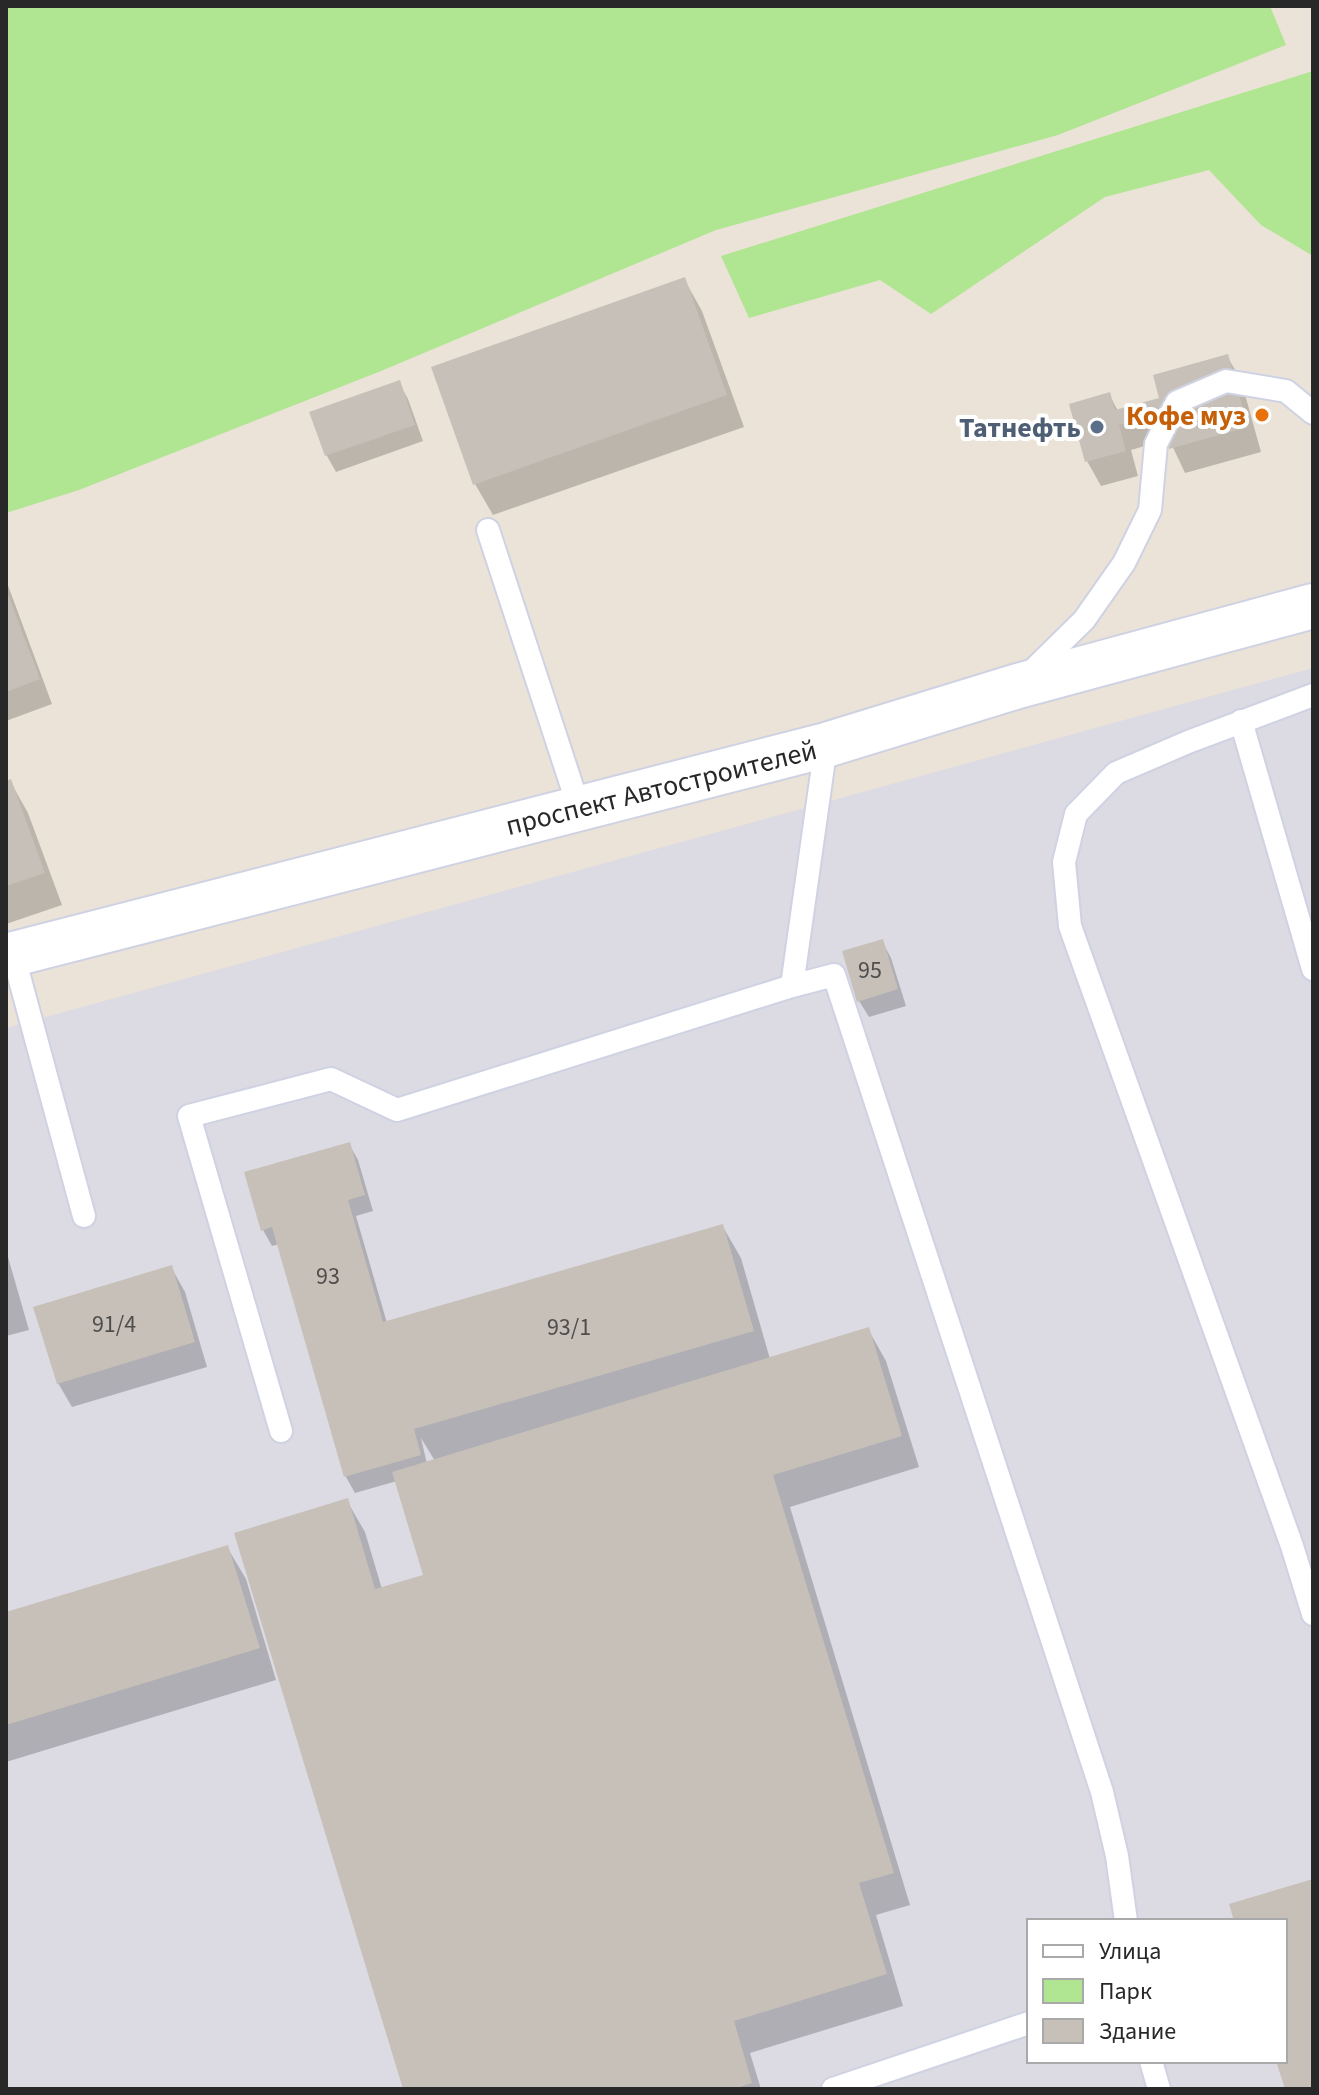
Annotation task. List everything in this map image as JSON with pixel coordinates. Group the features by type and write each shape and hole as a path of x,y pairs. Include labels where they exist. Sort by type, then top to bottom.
{"main road":[{"name":"проспект Автостроителей","path":"9,955 826,745 1018,686 1313,606"}],"lane":[{"path":"1018,686 1084,620 1124,563 1150,510 1156,444 1177,402 1226,381 1286,391 1313,413"},
{"path":"488,530 579,808"},
{"path":"1313,695 1116,773 1076,814 1064,862 1070,926 1281,1516 1313,1614"},
{"path":"1241,721 1313,969"},
{"path":"792,986 826,745"},
{"path":"9,955 84,1216"},
{"path":"281,1431 189,1116 331,1079 397,1110 834,975 1102,1792 1117,1856 1126,1919"},
{"path":"833,2089 1027,2024"},
{"path":"1152,2063 1159,2089"}],"shaded area":[{"path":"1313,668 1313,2089 6,2089 6,1028"}],"green space":[{"path":"6,6 1270,6 1286,45 1058,135 716,230 381,371 79,490 6,513"},
{"path":"1313,71 1313,256 1261,225 1209,170 1105,197 931,314 880,280 749,318 721,256"}],"building":[{"path":"685,277 727,395 473,485 431,367"},
{"path":"1228,354 1248,427 1169,449 1160,414 1119,425 1126,451 1085,462 1069,404 1110,392 1115,410 1159,398 1153,375"},
{"path":"400,380 415,425 325,456 309,412"},
{"path":"6,589 40,679 6,692"},
{"path":"11,779 45,873 6,886 6,781"},
{"path":"883,939 898,989 857,1002 842,951"},
{"path":"350,1142 365,1195 348,1200 383,1322 723,1224 754,1331 414,1429 421,1455 344,1477 272,1227 261,1231 244,1172"},
{"path":"172,1265 195,1342 57,1384 33,1307"},
{"path":"869,1327 902,1436 773,1475 894,1873 859,1883 887,1974 734,2021 752,2083 734,2089 403,2089 234,1533 348,1498 375,1589 423,1575 392,1472"},
{"path":"228,1545 260,1648 6,1725 6,1612"},
{"path":"1313,1879 1313,2089 1285,2089 1277,2063 1287,2063 1287,1919 1233,1919 1229,1904"}],"place":[{"name":"Кофе муз","path":"1262,415"},
{"name":"Татнефть","path":"1097,427"}]}
